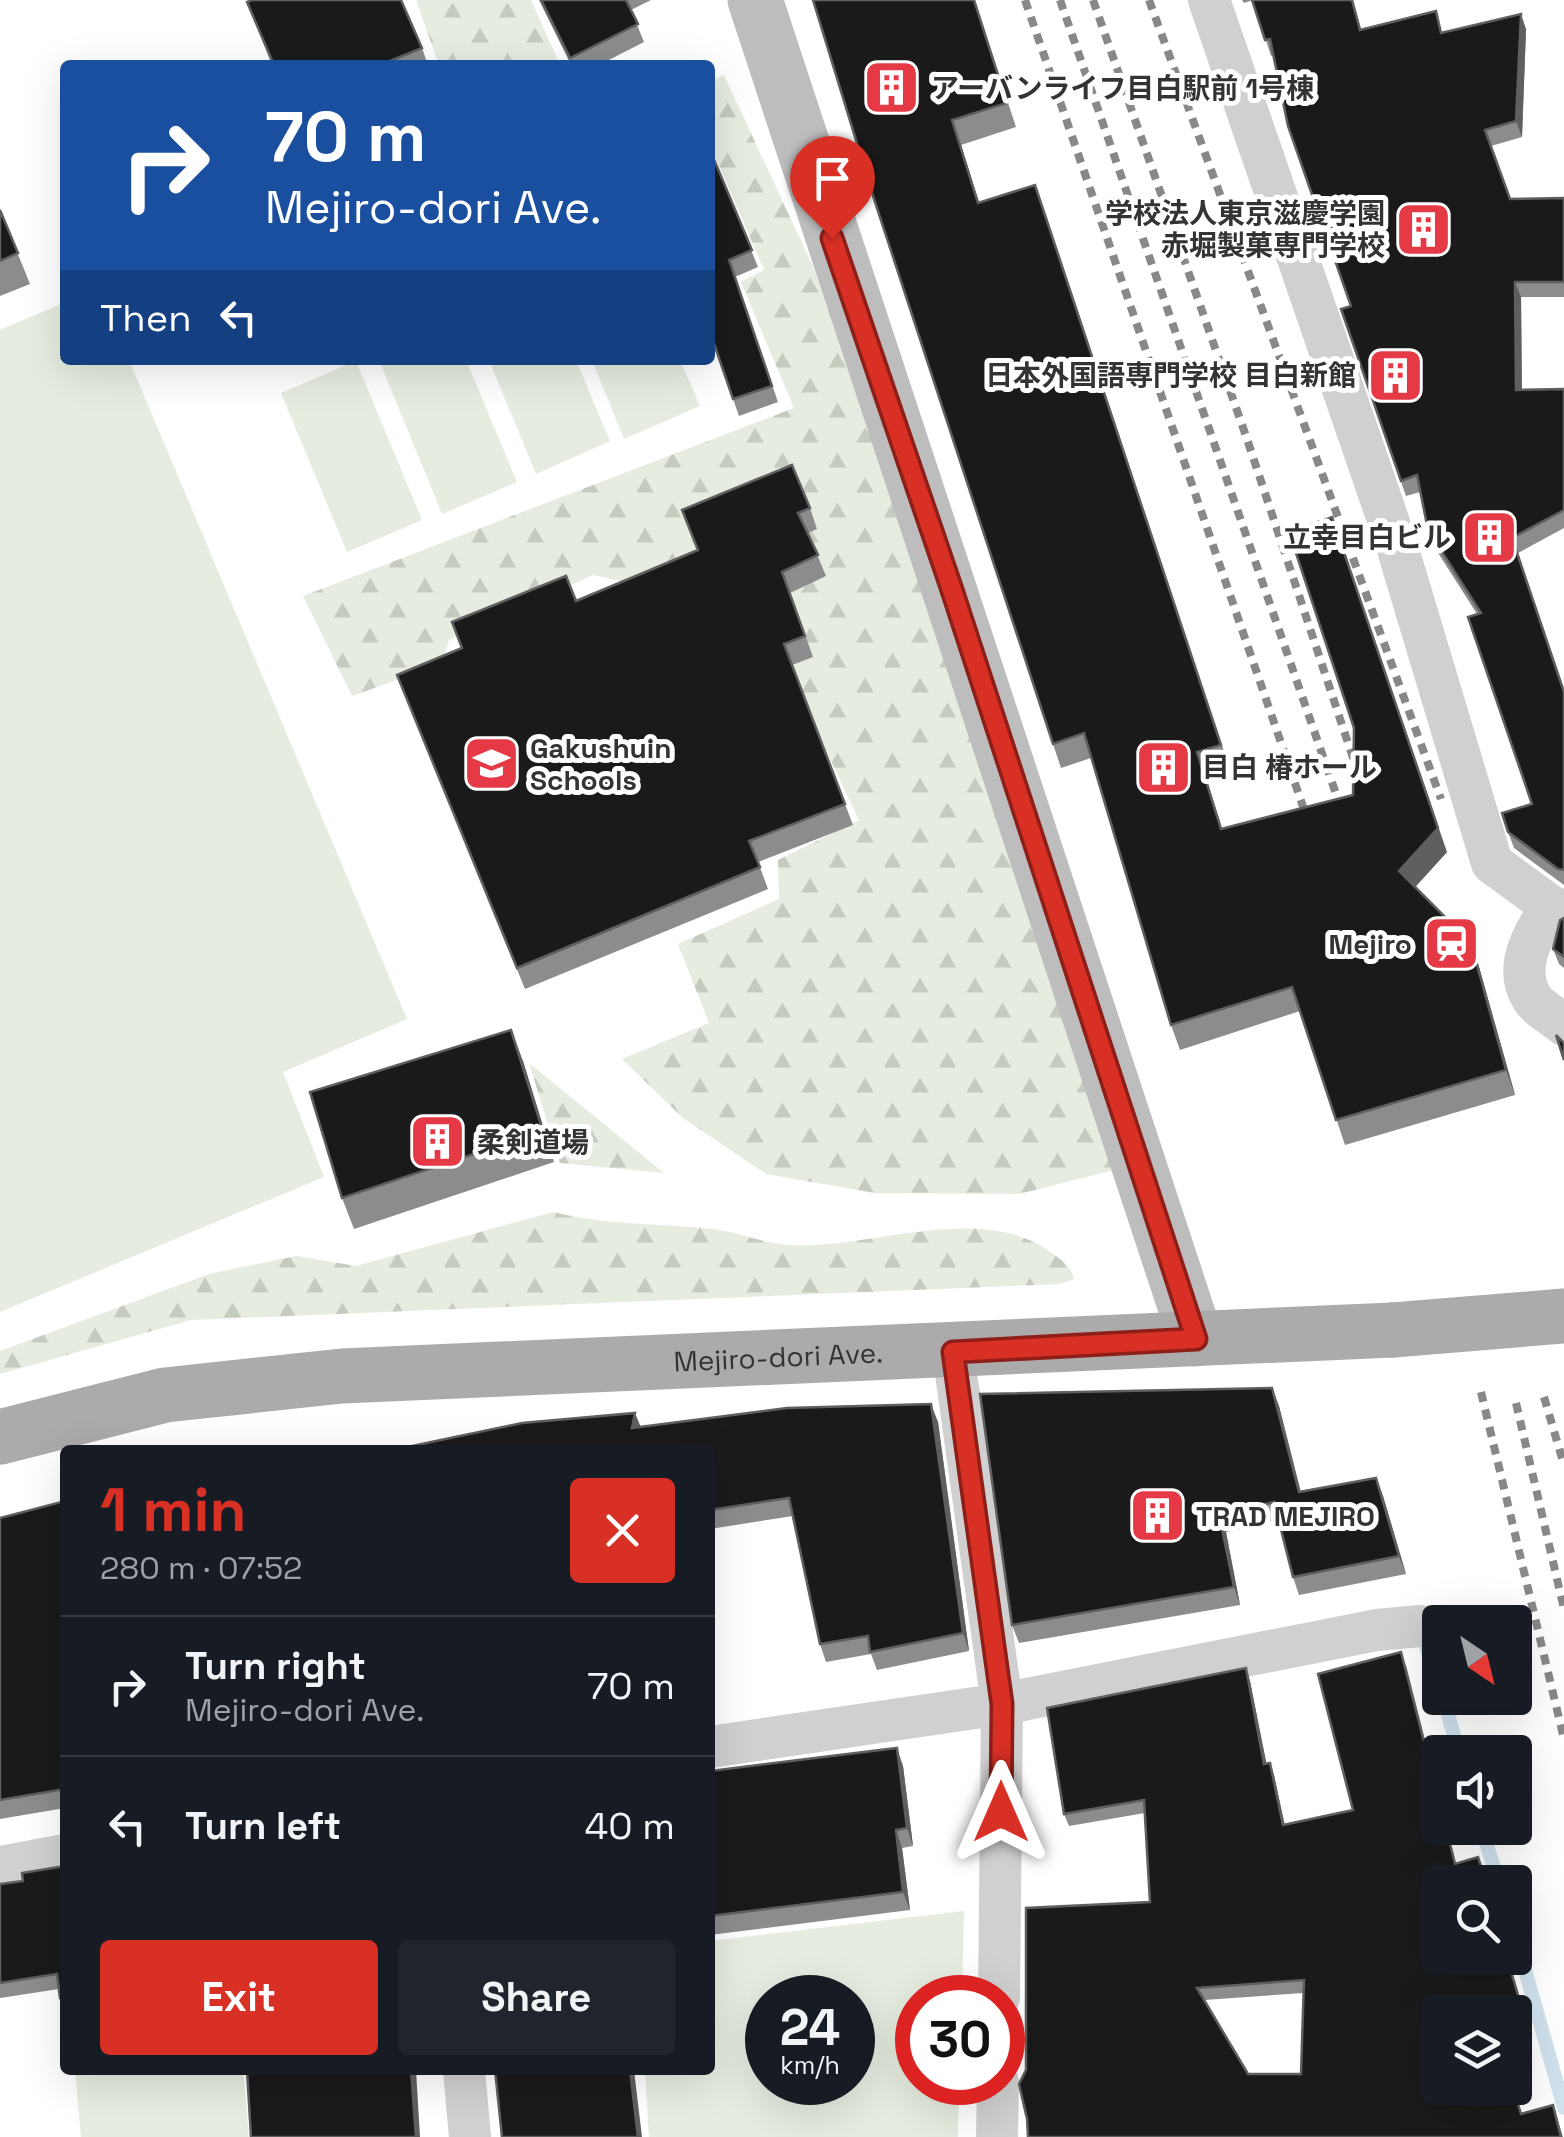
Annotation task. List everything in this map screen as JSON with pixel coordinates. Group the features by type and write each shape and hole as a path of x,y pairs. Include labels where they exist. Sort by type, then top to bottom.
{"main road":[{"name":"Mejiro-dori Ave.","path":"0,1437 165,1395 342,1376 953,1352 1393,1330 1564,1316"}],"street":[{"path":"755,0 1196,1339"},
{"path":"1209,0 1396,543 1492,863 1558,909 1536,928 1524,968 1532,998 1564,1025"},
{"path":"953,1352 1002,1704 999,1975"},
{"path":"715,1745 1002,1704 1377,1630 1420,1626"},
{"path":"0,1867 60,1856"},
{"path":"464,2075 470,2137"},
{"path":"997,2137 998,2105"}],"green space":[{"path":"416,0 531,0 558,60 437,60"},
{"path":"724,75 815,271 1118,1169 1019,1194 875,1193 766,1174 683,1118 622,1059 709,1023 678,944 779,899 778,860 859,820 760,611 593,575 449,640 441,664 352,696 303,596 794,408 741,282 764,270 715,156 715,79"},
{"path":"60,304 60,365 131,365 407,1019 283,1072 324,1177 0,1312 0,330"},
{"path":"347,365 358,365 422,520 347,552 281,393"},
{"path":"381,365 468,365 517,482 442,514"},
{"path":"491,365 578,365 610,441 536,474"},
{"path":"594,365 682,365 700,406 624,439"},
{"path":"529,1063 664,1173 560,1163"},
{"path":"553,1212 614,1222 713,1229 788,1245 820,1245 926,1231 995,1231 1027,1239 1056,1256 1074,1279 1060,1284 191,1320 0,1374 0,1351 209,1274 296,1256 356,1266"},
{"path":"964,1911 963,1975 895,1975 895,2105 959,2105 958,2137 649,2137 645,2075 715,2075 715,1940"},
{"path":"75,2075 243,2075 249,2137 81,2137"}],"building":[{"path":"401,0 422,48 392,60 272,60 247,2"},
{"path":"541,0 626,0 638,24 570,58"},
{"path":"813,0 974,0 1007,103 952,120 978,203 1035,185 1221,745 1197,752 1221,829 1353,795 1354,728 1289,532 1332,517 1438,828 1399,871 1471,943 1506,1070 1336,1120 1292,987 1171,1025 1084,733 1053,744 875,202"},
{"path":"1252,0 1352,0 1360,30 1436,11 1441,33 1521,14 1516,121 1485,130 1510,199 1564,198 1564,282 1515,282 1516,390 1564,389 1564,510 1512,538 1564,692 1564,870 1508,832 1502,813 1532,804 1468,617 1481,613 1428,530 1417,475 1401,481 1341,309 1351,306 1288,126 1270,39 1265,40"},
{"path":"715,162 752,250 729,260 772,386 733,399 715,347"},
{"path":"0,210 18,253 0,261"},
{"path":"792,465 810,508 798,513 818,555 782,572 805,636 784,644 845,804 749,841 760,867 517,968 397,675 462,648 452,622 566,576 576,601 698,550 682,510"},
{"path":"1564,918 1564,957 1553,949 1560,920"},
{"name":"柔剣道場","path":"511,1030 543,1131 342,1198 310,1092"},
{"path":"1556,1035 1564,1043 1564,1060"},
{"name":"TRAD MEJIRO","path":"1272,1388 1299,1492 1376,1478 1399,1556 1293,1577 1274,1502 1219,1514 1234,1587 1012,1625 980,1394"},
{"path":"931,1404 963,1633 870,1652 868,1636 820,1644 789,1498 715,1509 715,1445 417,1445 522,1423 635,1413 632,1428 787,1408"},
{"path":"60,1502 60,1790 0,1800 0,1518"},
{"path":"1401,1652 1422,1735 1422,1845 1450,1845 1455,1864 1478,1857 1481,1865 1422,1865 1422,1975 1512,1975 1518,1995 1422,1995 1422,2105 1518,2105 1521,2114 1553,2105 1561,2137 1028,2137 1024,2105 1026,1908 1150,1902 1144,1800 1064,1814 1047,1708 1246,1668 1264,1764 1270,1763 1283,1825 1353,1810 1318,1674","holes":["1304,1980 1301,2074 1248,2074 1197,1988"]},
{"path":"897,1748 907,1828 896,1830 903,1892 715,1915 715,1770"},
{"path":"60,1867 60,1998 57,1974 0,1983 0,1884 23,1881 22,1873"},
{"path":"247,2075 411,2075 416,2137 251,2137"},
{"path":"496,2075 631,2075 638,2137 502,2137"}],"waterway":[{"path":"1448,1715 1454,1735"},
{"path":"1487,1845 1493,1865"},
{"path":"1527,1975 1564,2108"}],"railway":[{"path":"1025,0 1309,824"},
{"path":"1060,0 1343,814"},
{"path":"1093,0 1247,439 1363,788"},
{"path":"1149,0 1441,799"},
{"path":"1481,1392 1564,1739"},
{"path":"1544,1397 1564,1465"},
{"path":"1516,1403 1564,1609"}],"place":[{"name":"アーバンライフ目白駅前 1号棟","path":"892,88"},
{"name":"学校法人東京滋慶学園 赤堀製菓専門学校","path":"1424,229"},
{"name":"日本外国語専門学校 目白新館","path":"1395,375"},
{"name":"立幸目白ビル","path":"1490,537"},
{"name":"Gakushuin Schools","path":"491,764"},
{"name":"目白 椿ホール","path":"1163,767"},
{"name":"Mejiro","path":"1451,944"},
{"name":"柔剣道場","path":"438,1142"},
{"name":"TRAD MEJIRO","path":"1157,1516"}],"route":[{"path":"832,238 951,587 1196,1339 953,1352 1002,1704 1001,1812"}]}
